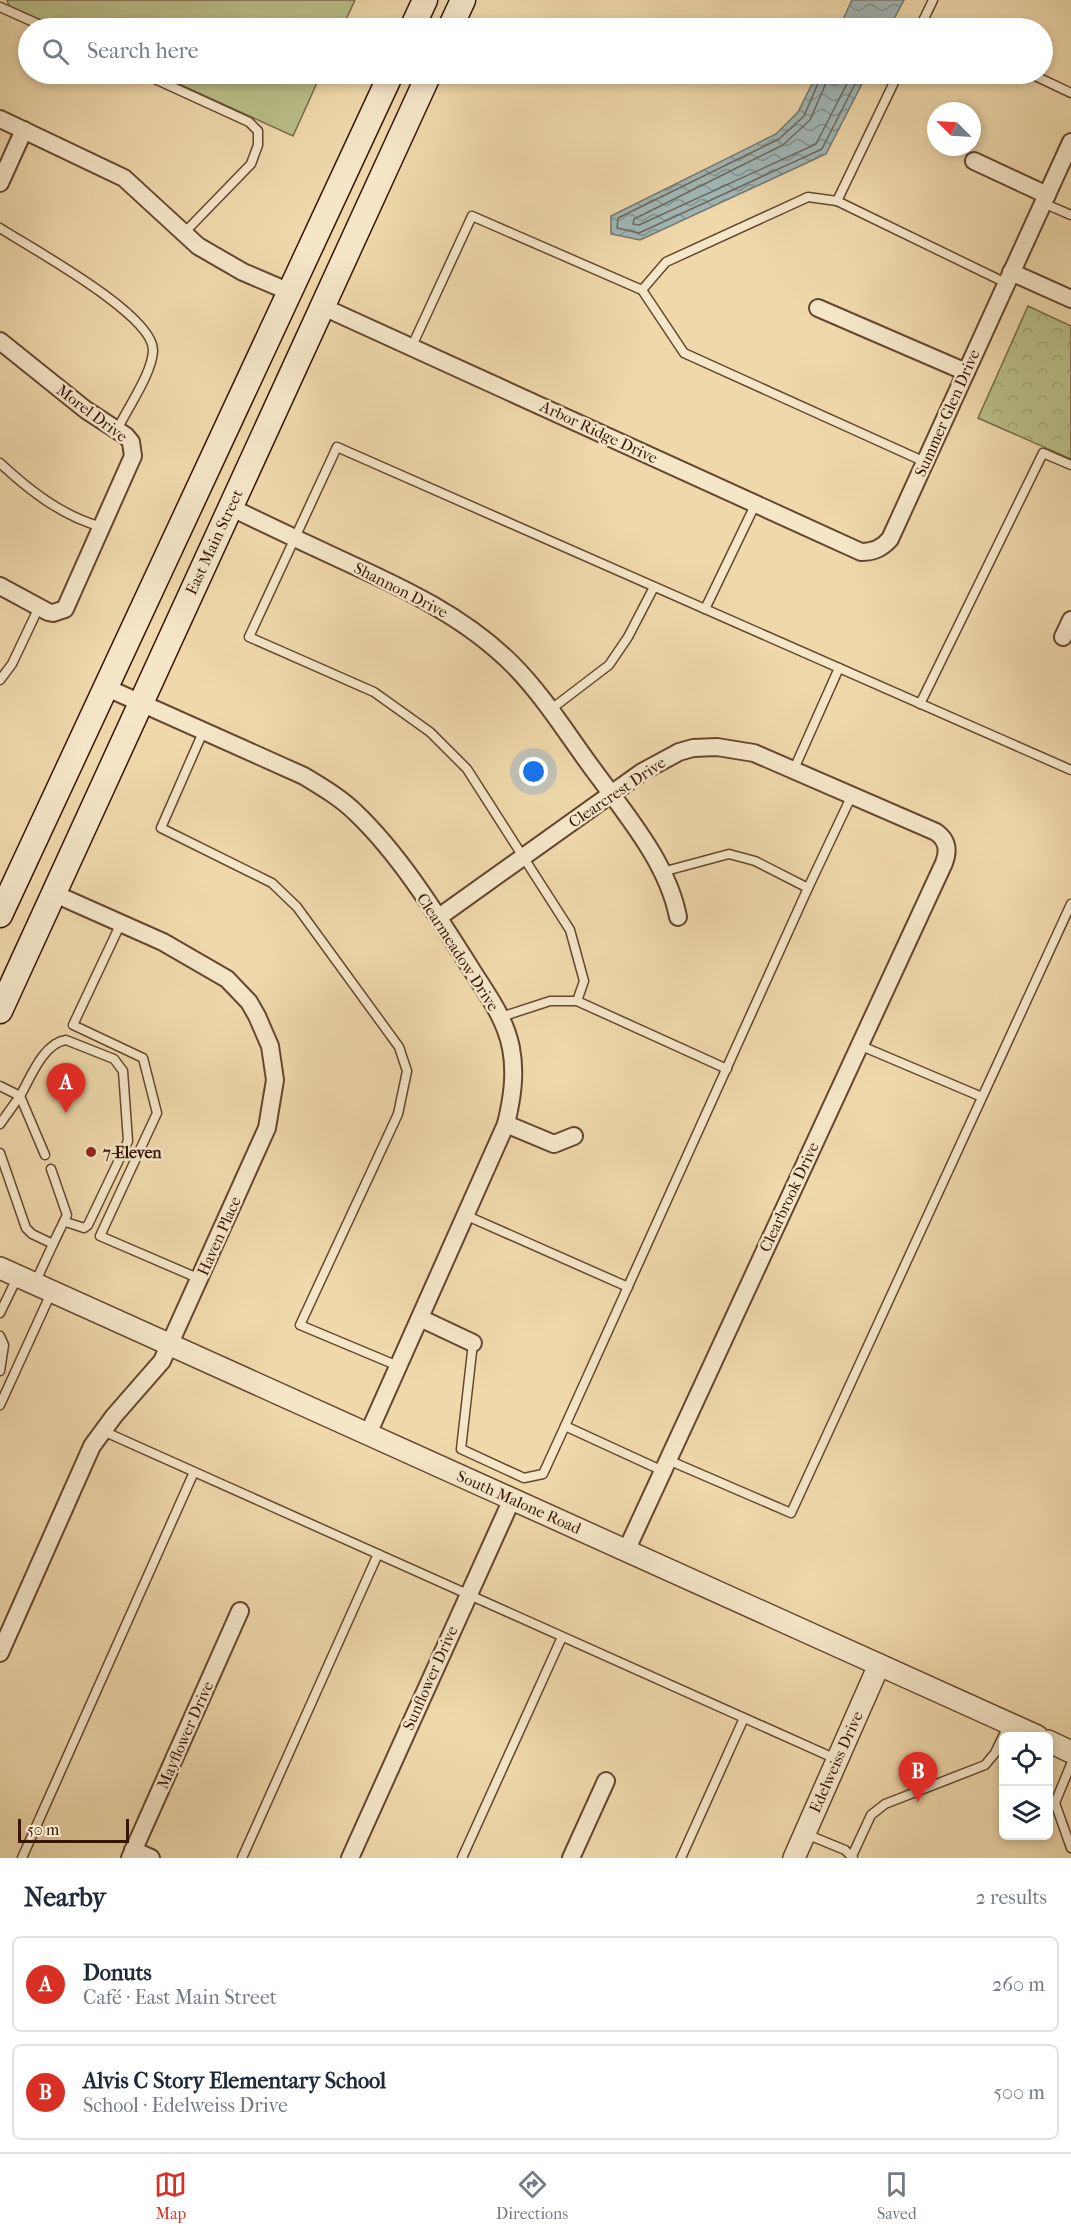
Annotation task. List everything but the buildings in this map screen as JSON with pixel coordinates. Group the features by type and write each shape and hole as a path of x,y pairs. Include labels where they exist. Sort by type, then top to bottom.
{"main road":[{"path":"417,18 425,0"},
{"path":"455,18 463,0"},
{"path":"0,915 386,84"},
{"name":"East Main Street","path":"0,1011 424,84"},
{"path":"290,292 321,306"}],"street":[{"path":"0,118 124,178 198,246 219,259 290,292"},
{"path":"0,183 24,130"},
{"name":"Summer Glen Drive","path":"878,549 890,539 1071,142"},
{"path":"974,161 1045,199"},
{"path":"1009,277 1071,299"},
{"name":"Arbor Ridge Drive","path":"321,306 861,552 878,549"},
{"path":"818,308 966,372"},
{"name":"Morel Drive","path":"0,341 86,410 117,430 130,442 133,456 68,605 54,613 39,607"},
{"name":"Shannon Drive","path":"230,507 415,594 455,618 512,664 550,710 612,793 662,872 674,897 678,917"},
{"path":"0,586 39,607"},
{"path":"1063,637 1071,620"},
{"name":"Clearmeadow Drive","path":"105,687 304,776 334,794 376,834 439,917 501,1017 511,1047 514,1071 512,1098 506,1124 368,1434"},
{"name":"Clearcrest Drive","path":"439,917 642,772 679,752 693,748 717,747 754,753 936,832 945,842"},
{"name":"Clearbrook Drive","path":"626,1551 947,856 945,842"},
{"name":"Haven Place","path":"0,1653 92,1446 160,1365 170,1345 267,1128 274,1097 273,1056 249,1002 227,979 196,959 55,894"},
{"path":"506,1124 554,1144 574,1136"},
{"name":"South Malone Road","path":"26,1280 1026,1732"},
{"path":"420,1318 473,1343"},
{"name":"Sunflower Drive","path":"350,1858 512,1499"},
{"name":"Mayflower Drive","path":"132,1854 240,1611"},
{"name":"Edelweiss Drive","path":"794,1858 879,1665"},
{"path":"1053,1744 1071,1752"},
{"path":"571,1858 606,1781"},
{"path":"132,1854 151,1858"}],"lane":[{"path":"927,18 933,0"},
{"path":"0,7 25,18"},
{"path":"166,84 249,122 258,131 258,145 251,164 184,233"},
{"path":"837,201 893,84"},
{"path":"1052,84 1071,93"},
{"path":"642,290 666,262 808,197 837,201 1009,277"},
{"path":"1045,199 1071,215"},
{"path":"412,346 472,216 642,290 684,353 925,462"},
{"path":"0,228 90,282 147,333 153,350 149,366 117,430"},
{"path":"578,1001 584,981 570,930 467,769 430,732 374,692 249,637 337,447 1071,770"},
{"path":"920,704 1043,453 1071,465"},
{"path":"0,463 58,509 84,522 102,527"},
{"path":"705,609 756,503"},
{"path":"550,710 609,665 628,637 654,587"},
{"path":"0,680 12,664 39,607"},
{"path":"794,769 838,668"},
{"path":"203,732 161,828 272,884 280,891 297,907 399,1047 406,1071 398,1114 300,1325 398,1366"},
{"path":"473,1343 461,1449 524,1478 543,1474 852,795"},
{"path":"662,872 729,854 755,861 808,888"},
{"path":"565,1426 791,1513 1071,903"},
{"path":"121,923 73,1025 143,1058 157,1113 100,1236 200,1279"},
{"path":"501,1017 550,1001 578,1001 727,1069"},
{"path":"0,1124 53,1045 59,1040 72,1041 114,1059 120,1065 128,1141 88,1225 84,1228 66,1222"},
{"path":"859,1046 982,1097"},
{"path":"0,1086 20,1096 45,1155"},
{"path":"0,1153 27,1228 32,1234 53,1244"},
{"path":"0,1313 53,1244 66,1222 67,1215 51,1169"},
{"path":"465,1215 628,1287"},
{"path":"0,1405 26,1280"},
{"path":"0,1336 4,1345 0,1371"},
{"path":"103,1431 837,1760"},
{"path":"22,1858 194,1472"},
{"path":"242,1858 378,1554"},
{"path":"462,1858 562,1637"},
{"path":"681,1858 744,1718"},
{"path":"805,1833 845,1850 853,1857 871,1815 885,1804 985,1765 995,1752 1009,1724"},
{"path":"1071,1764 1055,1803 1071,1848"}],"green space":[{"path":"7,0 355,0 347,18 36,18 9,6"},
{"path":"179,84 316,84 293,136"},
{"path":"1028,306 1071,326 1071,459 978,418"}],"water":[{"path":"852,0 904,0 894,18 844,18"},
{"path":"812,84 862,84 826,154 640,240 611,234 611,216 776,134 798,112"}],"place":[{"name":"Donuts","path":"66,1113"},
{"name":"7-Eleven","path":"91,1152"},
{"name":"Alvis C Story Elementary School","path":"918,1802"}]}
